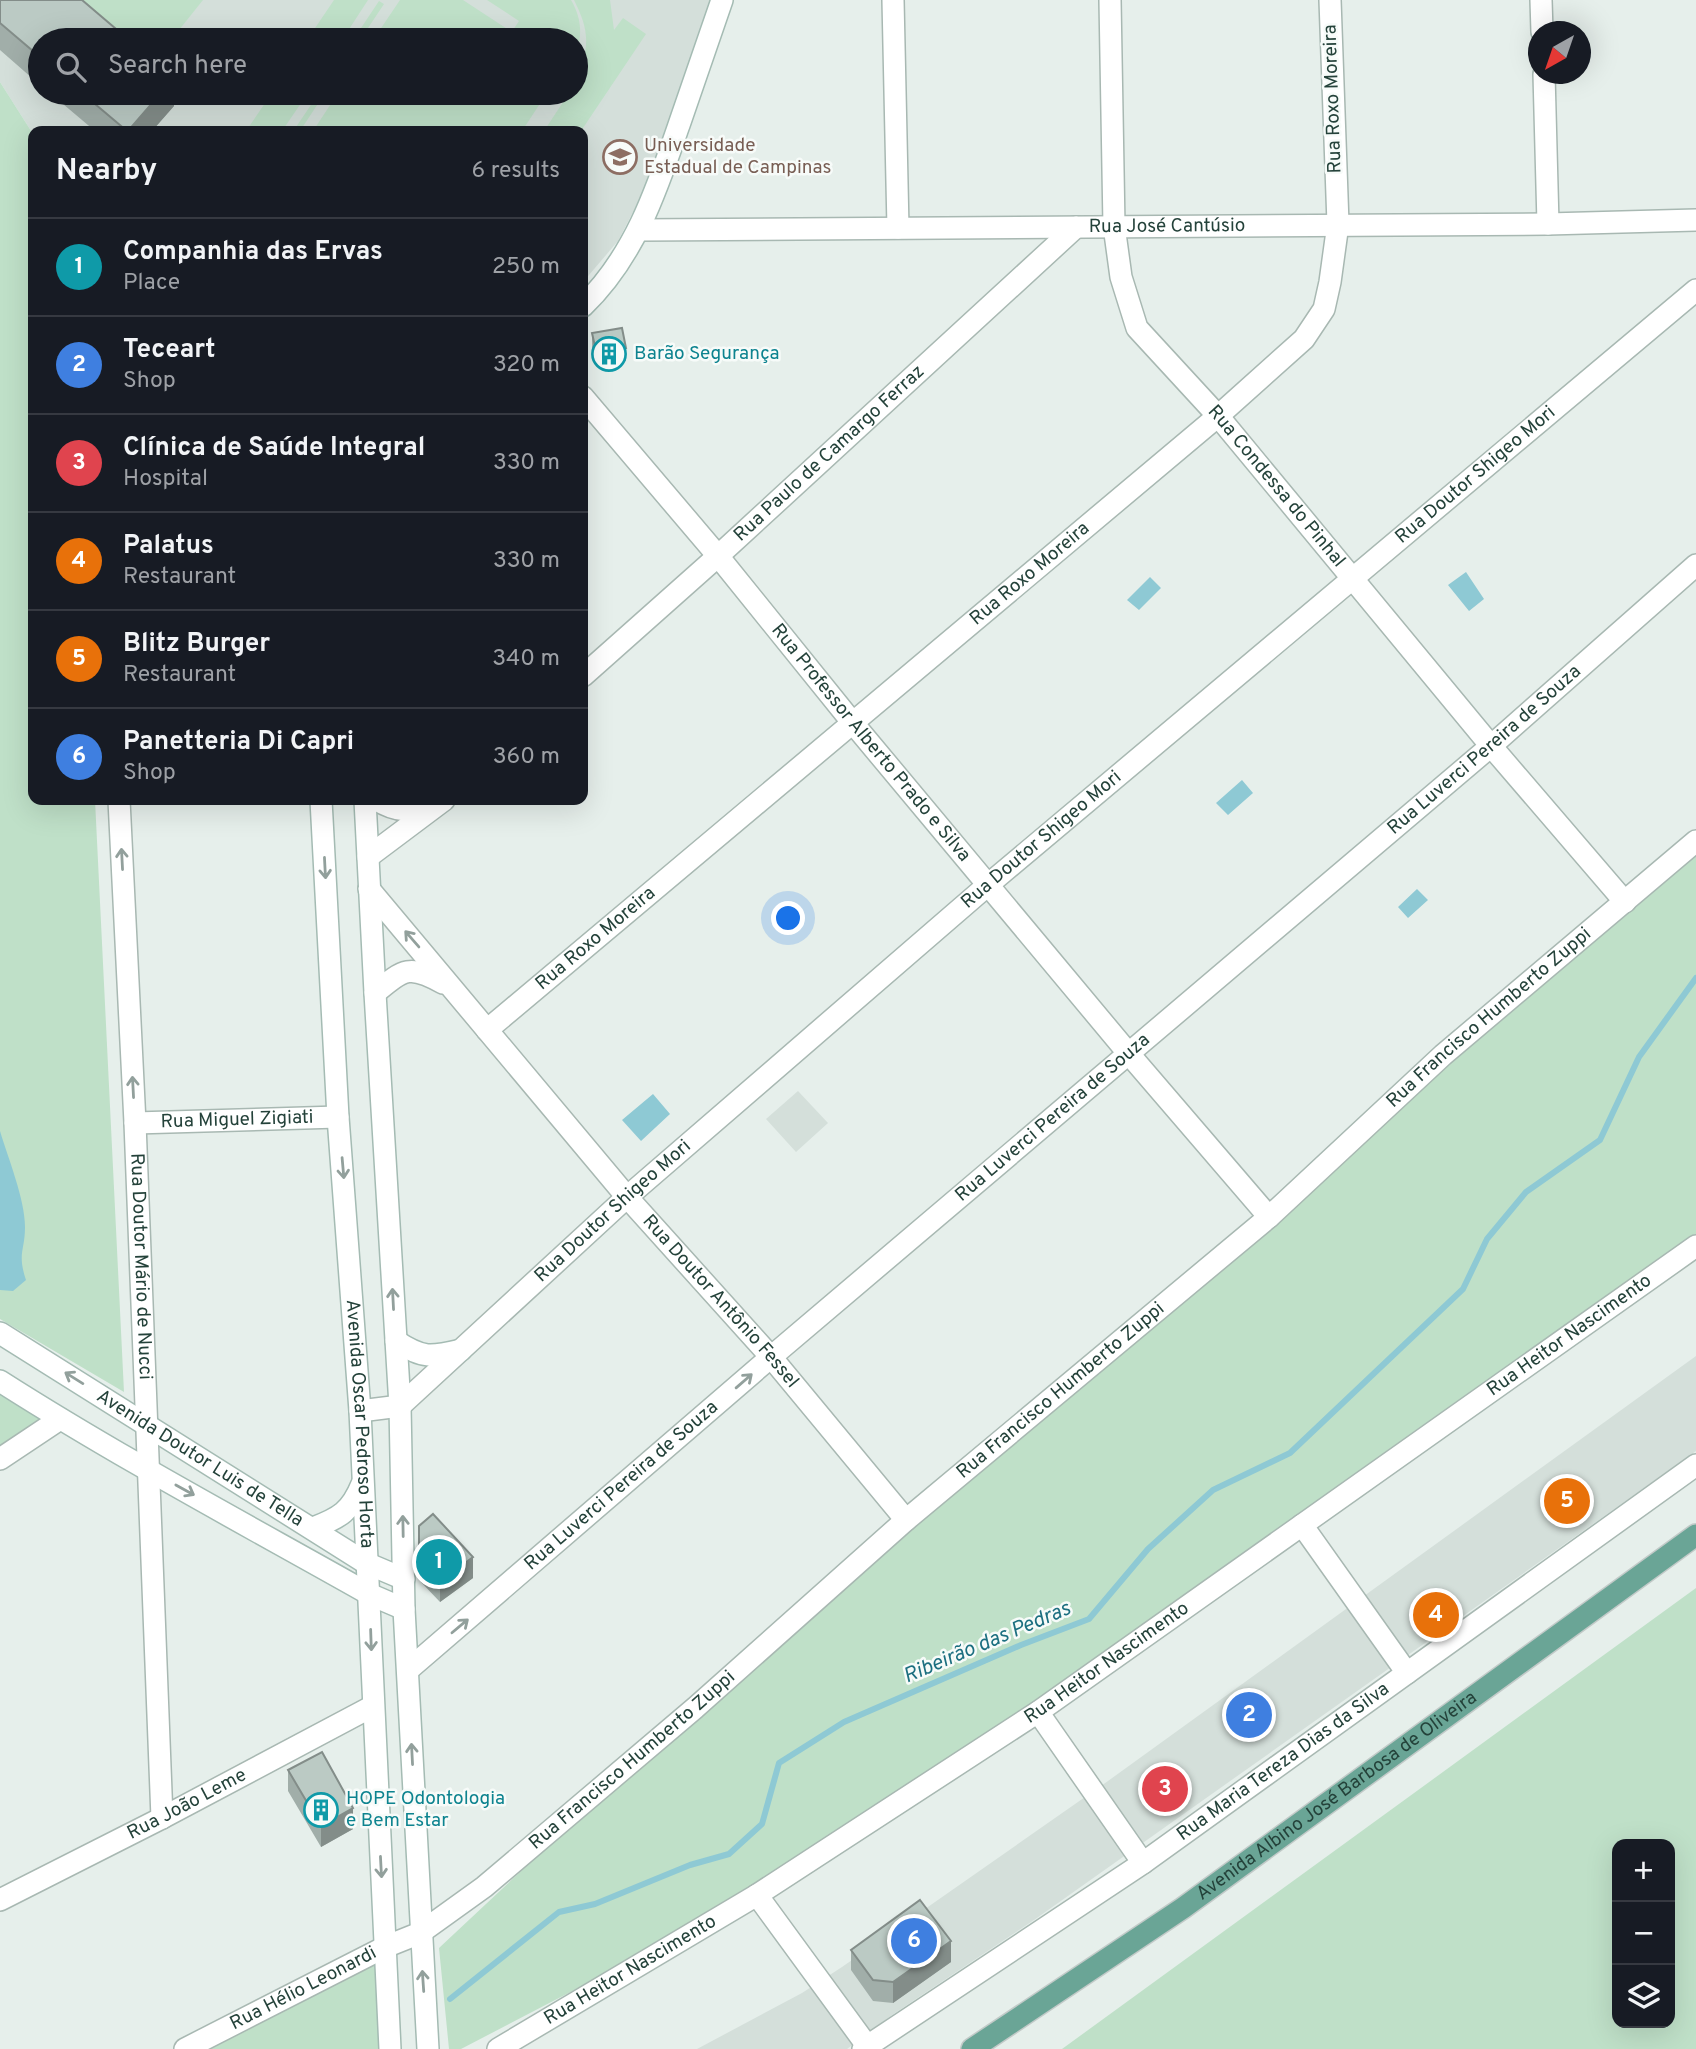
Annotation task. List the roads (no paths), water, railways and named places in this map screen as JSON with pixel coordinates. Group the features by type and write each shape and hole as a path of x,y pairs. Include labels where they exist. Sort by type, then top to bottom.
{"main road":[{"name":"Avenida Albino José Barbosa de Oliveira","path":"972,2049 1183,1909 1696,1535"}],"street":[{"path":"588,301 624,256 639,230 659,183 722,0"},
{"path":"893,0 898,228"},
{"name":"Rua Condessa do Pinhal","path":"1110,0 1114,226 1121,278 1137,328 1218,416 1491,746 1625,902"},
{"name":"Rua Roxo Moreira","path":"487,1030 1218,416 1304,339 1324,309 1331,282 1338,224 1330,0"},
{"path":"1541,0 1542,21"},
{"path":"1544,84 1548,224"},
{"name":"Rua José Cantúsio","path":"639,230 1548,224 1696,220"},
{"name":"Rua Paulo de Camargo Ferraz","path":"588,672 718,556 1076,227"},
{"name":"Rua Doutor Shigeo Mori","path":"400,1406 627,1197 989,884 1696,290"},
{"name":"Rua Professor Alberto Prado e Silva","path":"588,403 718,556 852,722 1129,1054 1269,1217"},
{"name":"Rua Luverci Pereira de Souza","path":"408,1670 771,1357 1491,746 1696,565"},
{"name":"Rua Doutor Mário de Nucci","path":"119,805 135,1123 162,1818"},
{"name":"Avenida Oscar Pedroso Horta","path":"321,805 338,1117 360,1411 390,2049"},
{"name":"Avenida Oscar Pedroso Horta","path":"365,805 400,1406 404,1608 428,2049"},
{"path":"387,805 397,810 416,811 433,805"},
{"path":"368,858 438,805"},
{"name":"Rua Francisco Humberto Zuppi","path":"385,1947 420,1933 484,1887 695,1708 906,1520 1269,1217 1443,1055 1696,841"},
{"name":"Rua Doutor Antônio Fessel","path":"369,889 627,1197 771,1357 906,1520"},
{"name":"Rua Doutor Antônio Fessel","path":"375,993 397,974 408,971 423,972 454,989"},
{"name":"Rua Miguel Zigiati","path":"135,1123 338,1117"},
{"name":"Rua Heitor Nascimento","path":"498,2049 757,1895 1038,1712 1695,1249"},
{"name":"Avenida Doutor Luis de Tella","path":"0,1333 366,1563 404,1579"},
{"path":"396,1341 414,1353 430,1357 461,1350"},
{"name":"Avenida Doutor Luis de Tella","path":"0,1381 60,1419 369,1594 404,1608"},
{"path":"360,1411 400,1406"},
{"path":"0,1459 60,1419"},
{"name":"Rua Maria Tereza Dias da Silva","path":"865,2048 1143,1863 1696,1465"},
{"path":"313,1528 341,1515 354,1503 362,1484"},
{"path":"1302,1525 1407,1673"},
{"name":"Rua João Leme","path":"0,1900 373,1706"},
{"path":"1038,1712 1143,1863"},
{"path":"757,1895 865,2048"},
{"name":"Rua Hélio Leonardi","path":"185,2049 385,1947"}],"water":[{"path":"1466,572 1484,599 1469,611 1448,585"},
{"path":"1150,577 1161,588 1139,610 1127,600"},
{"path":"1242,780 1253,793 1228,815 1216,803"},
{"path":"1417,889 1428,900 1408,918 1398,907"},
{"path":"653,1094 670,1114 641,1141 622,1120"},
{"path":"0,1131 24,1216 22,1258 26,1280 13,1291 0,1290"}],"waterway":[{"name":"Ribeirão das Pedras","path":"450,1999 559,1912 595,1904 690,1865 729,1854 762,1824 779,1763 844,1722 1021,1645 1089,1619 1148,1549 1213,1490 1290,1453 1463,1289 1487,1239 1526,1192 1600,1140 1639,1057 1696,978"}],"place":[{"name":"Universidade Estadual de Campinas","path":"620,157"},
{"name":"Barão Segurança","path":"609,354"},
{"name":"Blitz Burger","path":"1567,1501"},
{"name":"Companhia das Ervas","path":"439,1562"},
{"name":"Palatus","path":"1436,1615"},
{"name":"Teceart","path":"1249,1715"},
{"name":"Clínica de Saúde Integral","path":"1165,1789"},
{"name":"HOPE Odontologia e Bem Estar","path":"321,1810"},
{"name":"Panetteria Di Capri","path":"914,1941"}]}
